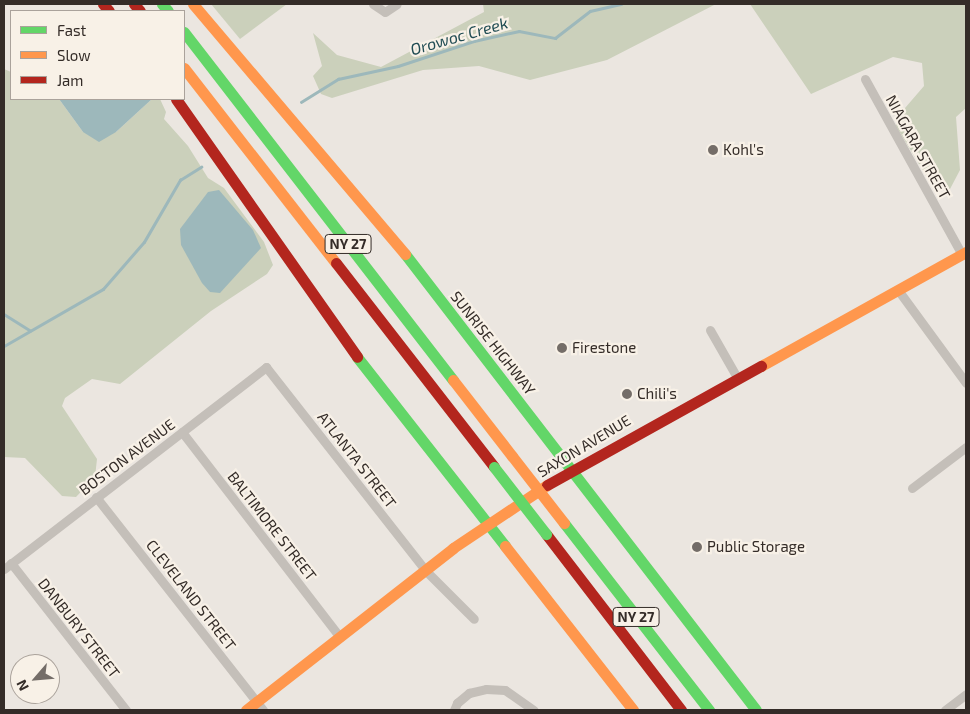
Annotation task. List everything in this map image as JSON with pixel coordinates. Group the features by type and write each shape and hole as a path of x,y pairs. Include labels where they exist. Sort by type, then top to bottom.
{"main road":[{"name":"SUNRISE HIGHWAY","path":"193,4 398,246 756,710"},
{"name":"NY 27","path":"185,33 709,710"},
{"name":"NY 27","path":"185,69 681,710"},
{"path":"177,100 322,310 486,524 633,710"},
{"name":"SAXON AVENUE","path":"246,710 260,706 340,637 486,524 571,470 964,254"}],"street":[{"path":"373,4 385,12 397,4"},
{"name":"NIAGARA STREET","path":"865,79 964,254"},
{"path":"898,290 966,383"},
{"path":"710,330 738,379"},
{"name":"BOSTON AVENUE","path":"8,566 266,367"},
{"name":"ATLANTA STREET","path":"266,367 426,570 474,619"},
{"name":"BALTIMORE STREET","path":"182,432 340,637"},
{"path":"912,488 966,447"},
{"name":"CLEVELAND STREET","path":"96,497 260,706"},
{"name":"DANBURY STREET","path":"8,566 126,710"},
{"path":"454,710 457,703 469,693 486,689 505,690 534,710"},
{"path":"945,710 966,694"}],"green space":[{"path":"211,4 287,4 240,39"},
{"path":"483,4 716,4 607,60 530,80 479,66 423,70 332,98 321,94 313,76 322,66 313,33 337,55 381,67 484,12"},
{"path":"750,4 966,4 966,108 956,117 960,170 950,189 934,189 896,126 899,115 924,86 922,63 893,57 811,94"},
{"path":"4,69 10,72 10,100 60,100 83,132 116,132 151,100 160,100 166,112 164,119 188,146 208,178 224,188 264,242 273,265 267,274 211,311 120,384 92,379 65,398 62,406 97,459 95,477 76,497 62,496 25,458 4,457"}],"water":[{"path":"60,100 151,100 116,132 99,142 83,132"},
{"path":"219,190 253,230 261,248 220,293 210,292 202,283 181,245 180,229 208,192"}],"waterway":[{"name":"Orowoc Creek","path":"301,102 338,79 398,66 474,41 519,31 555,38 590,11 621,4"},
{"name":"Orowoc Creek","path":"4,346 103,289 144,242 180,180 201,167"},
{"path":"4,314 30,330"}],"traffic: fast":[{"path":"162,4 167,10"},
{"path":"185,33 453,380"},
{"path":"405,254 756,710"},
{"path":"357,357 505,546"},
{"path":"494,467 546,534"},
{"path":"564,523 709,710"}],"traffic: slow":[{"path":"193,4 405,254"},
{"path":"185,69 336,263"},
{"path":"761,366 966,252"},
{"path":"453,380 512,456"},
{"path":"512,456 564,523"},
{"path":"246,710 453,548 547,485"},
{"path":"505,546 633,710"}],"traffic: jam":[{"path":"103,4 108,10"},
{"path":"134,4 139,10"},
{"path":"177,100 357,357"},
{"path":"336,263 494,467"},
{"path":"547,485 761,366"},
{"path":"546,534 681,710"}],"place":[{"name":"Kohl's","path":"713,150"},
{"name":"Firestone","path":"562,348"},
{"name":"Chili's","path":"627,394"},
{"name":"Public Storage","path":"697,547"}]}
